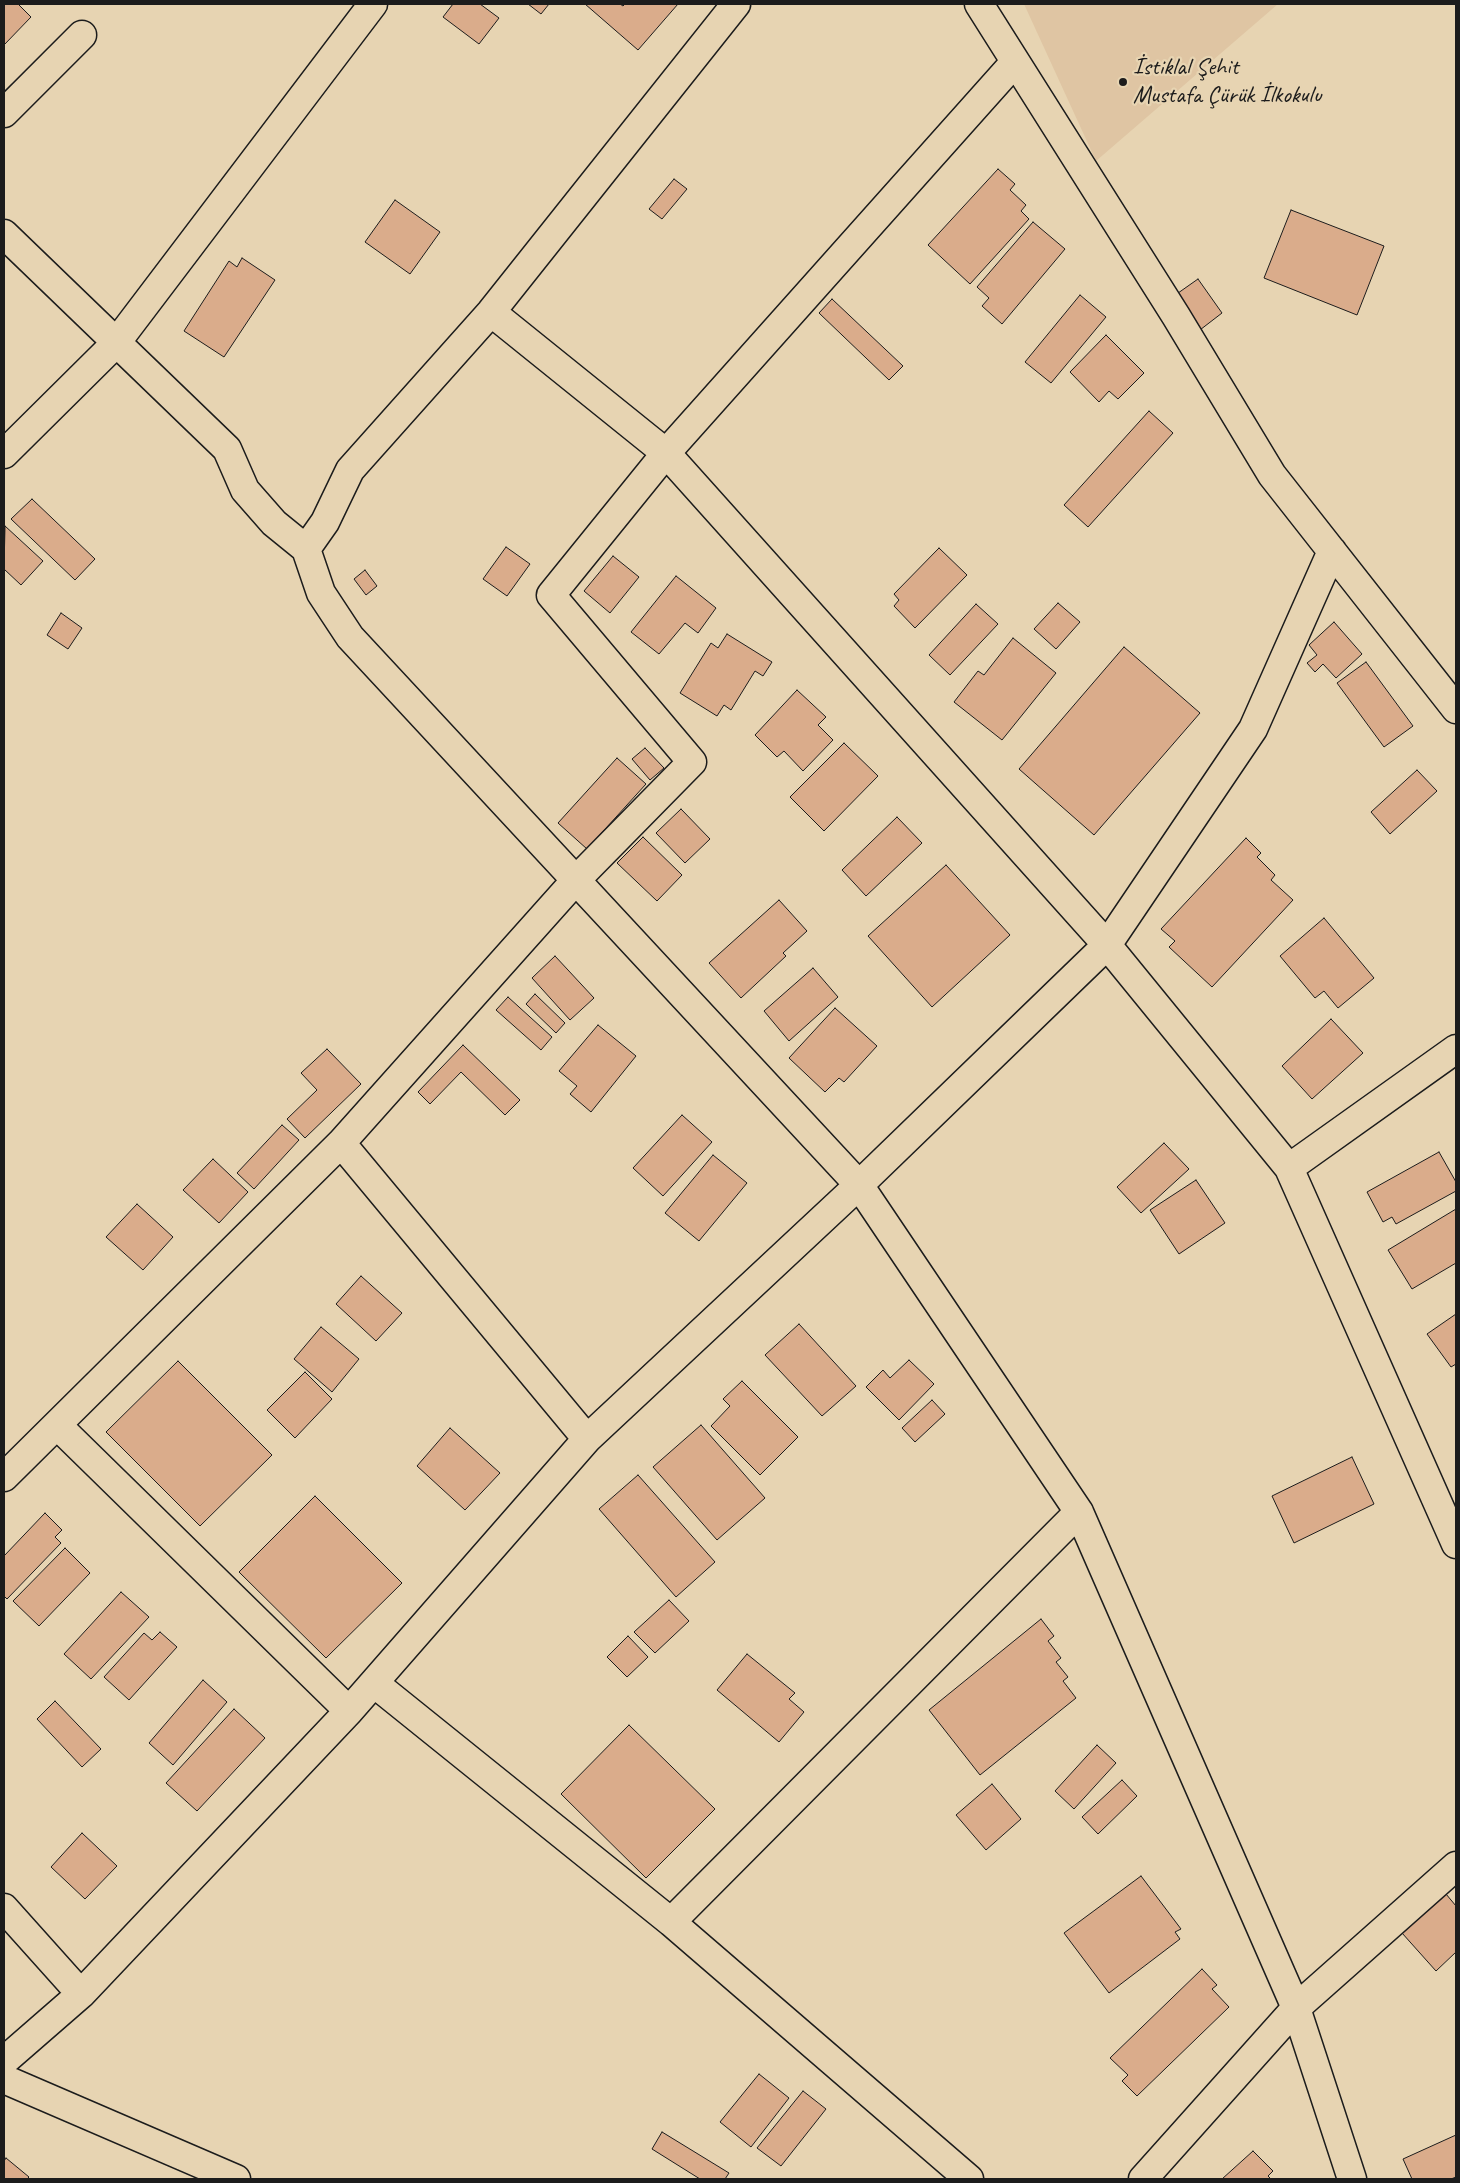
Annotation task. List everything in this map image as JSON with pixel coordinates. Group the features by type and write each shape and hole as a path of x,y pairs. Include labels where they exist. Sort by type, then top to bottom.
{"street":[{"path":"4,454 116,343 373,4"},
{"path":"306,549 324,522 350,470 491,312 736,4"},
{"path":"978,4 1171,308 1272,475 1456,709"},
{"path":"4,113 82,35"},
{"path":"4,1477 341,1143 575,881 692,762 551,595 666,453 1015,62"},
{"path":"4,234 227,449 245,490 274,522 306,549 321,593 350,637 859,1185 1079,1512 1296,2008 1352,2179"},
{"path":"491,312 666,453 1107,945 1289,1168 1456,1544"},
{"path":"4,2061 81,1994 349,1711 587,1439 859,1185 1107,945 1253,729 1332,551"},
{"path":"1289,1168 1456,1049"},
{"path":"341,1143 587,1439"},
{"path":"57,1425 349,1711"},
{"path":"671,1922 1079,1512"},
{"path":"374,1683 671,1922 968,2179"},
{"path":"1143,2179 1296,2008 1456,1866"},
{"path":"4,1908 81,1994"},
{"path":"4,2078 236,2179"}],"shaded area":[{"name":"İstiklal Şehit Mustafa Çürük İlkokulu","path":"1024,4 1278,4 1096,161"}],"building":[{"path":"4,4 18,4 31,17 4,45"},
{"path":"453,4 480,4 499,18 479,44 443,17"},
{"path":"528,4 549,4 541,14"},
{"path":"585,4 620,4 623,6 625,4 678,4 638,50"},
{"path":"998,169 1015,184 1010,190 1026,205 1021,211 1029,219 970,284 928,245"},
{"path":"674,179 687,189 662,219 649,209"},
{"path":"395,200 440,232 410,274 365,242"},
{"path":"1291,210 1384,246 1357,315 1264,278"},
{"path":"1033,222 1065,249 1002,324 982,306 989,298 977,287"},
{"path":"242,258 275,280 224,357 184,331 229,261 237,267"},
{"path":"1198,279 1222,313 1196,333 1171,298"},
{"path":"1080,295 1106,317 1051,383 1025,362"},
{"path":"832,299 903,366 889,380 819,313"},
{"path":"1106,335 1144,373 1118,399 1109,391 1099,402 1070,372"},
{"path":"1149,411 1173,433 1088,527 1064,505"},
{"path":"32,499 95,559 75,580 11,519"},
{"path":"5,526 43,561 21,585 4,569"},
{"path":"506,547 530,564 507,596 483,579"},
{"path":"939,548 967,575 915,628 894,606 899,600 894,594"},
{"path":"613,556 639,577 610,613 584,591"},
{"path":"365,570 377,586 366,595 354,579"},
{"path":"676,576 716,608 698,633 685,623 659,654 631,632"},
{"path":"1058,603 1080,622 1056,649 1034,629"},
{"path":"976,604 998,624 950,675 929,655"},
{"path":"61,613 82,628 68,649 47,635"},
{"path":"1334,622 1362,654 1336,678 1323,664 1315,672 1307,663 1317,655 1309,645"},
{"path":"727,634 772,662 763,676 755,671 731,710 724,705 717,716 680,693 711,643 718,648"},
{"path":"1013,638 1056,673 1002,740 954,702 978,671 984,675"},
{"path":"1124,647 1200,713 1094,835 1019,769"},
{"path":"1366,662 1413,726 1384,747 1337,683"},
{"path":"797,690 826,717 818,725 833,740 803,771 784,751 777,757 755,735"},
{"path":"844,743 878,776 824,831 790,797"},
{"path":"645,748 664,768 650,780 632,759"},
{"path":"617,758 646,784 587,849 558,823"},
{"path":"1417,770 1437,791 1390,834 1371,812"},
{"path":"681,809 710,839 685,863 656,833"},
{"path":"897,817 922,843 866,896 842,870"},
{"path":"643,837 682,875 657,901 617,863"},
{"path":"1246,838 1261,853 1257,857 1275,875 1271,880 1293,900 1212,987 1169,947 1175,941 1161,929"},
{"path":"946,865 1010,935 932,1007 868,936"},
{"path":"779,900 807,931 783,953 786,956 741,998 709,963"},
{"path":"1324,918 1374,978 1338,1008 1324,991 1315,998 1280,956"},
{"path":"555,956 594,998 570,1020 532,978"},
{"path":"813,968 838,997 789,1041 764,1011"},
{"path":"535,994 565,1023 556,1033 526,1004"},
{"path":"508,997 552,1037 541,1050 496,1010"},
{"path":"835,1008 877,1046 844,1082 839,1078 825,1092 789,1058"},
{"path":"1331,1019 1363,1053 1312,1099 1282,1066"},
{"path":"598,1025 636,1056 591,1112 570,1094 577,1086 559,1071"},
{"path":"463,1045 520,1100 505,1115 461,1072 430,1104 418,1092"},
{"path":"327,1049 361,1084 305,1138 287,1119 317,1090 301,1073"},
{"path":"682,1115 712,1142 663,1196 633,1168"},
{"path":"282,1125 299,1140 254,1189 237,1173"},
{"path":"1164,1143 1189,1169 1141,1213 1117,1187"},
{"path":"1439,1152 1456,1182 1456,1191 1396,1224 1392,1217 1383,1222 1367,1192"},
{"path":"713,1155 747,1183 699,1241 665,1213"},
{"path":"213,1159 248,1192 219,1223 183,1190"},
{"path":"1196,1180 1225,1223 1179,1254 1150,1210"},
{"path":"137,1204 173,1237 143,1270 106,1237"},
{"path":"1456,1209 1456,1263 1412,1289 1388,1250"},
{"path":"361,1276 402,1313 376,1341 336,1304"},
{"path":"1456,1314 1456,1364 1451,1367 1427,1334"},
{"path":"799,1324 856,1386 822,1416 765,1355"},
{"path":"321,1327 359,1359 332,1392 294,1359"},
{"path":"909,1360 934,1384 899,1420 866,1387 883,1370 890,1378"},
{"path":"178,1361 272,1455 200,1526 106,1432"},
{"path":"305,1372 332,1399 295,1438 267,1410"},
{"path":"742,1381 798,1437 760,1475 711,1426 730,1406 723,1399"},
{"path":"932,1400 945,1414 915,1442 902,1428"},
{"path":"701,1425 765,1498 717,1540 653,1467"},
{"path":"450,1428 500,1473 465,1510 417,1466"},
{"path":"1352,1457 1374,1504 1294,1543 1272,1496"},
{"path":"638,1475 715,1562 676,1597 599,1509"},
{"path":"315,1496 402,1583 326,1658 239,1572"},
{"path":"45,1513 62,1530 55,1537 61,1543 7,1599 4,1596 4,1556"},
{"path":"65,1548 90,1573 39,1626 13,1601"},
{"path":"121,1592 149,1617 91,1679 64,1654"},
{"path":"669,1600 689,1621 655,1653 634,1632"},
{"path":"1041,1619 1054,1636 1048,1641 1061,1658 1056,1662 1068,1677 1063,1681 1076,1698 980,1775 929,1710"},
{"path":"160,1632 177,1647 129,1700 104,1677 144,1633 152,1640"},
{"path":"628,1636 648,1657 627,1677 607,1657"},
{"path":"747,1654 795,1693 789,1699 804,1712 779,1742 717,1690"},
{"path":"203,1680 227,1702 173,1765 149,1743"},
{"path":"55,1701 101,1749 82,1767 37,1719"},
{"path":"234,1709 265,1738 197,1811 166,1783"},
{"path":"629,1725 715,1809 646,1878 561,1794"},
{"path":"1097,1745 1116,1763 1074,1809 1055,1791"},
{"path":"1122,1780 1137,1796 1098,1834 1082,1817"},
{"path":"992,1784 1021,1819 986,1850 956,1815"},
{"path":"82,1833 117,1866 85,1899 51,1867"},
{"path":"1141,1876 1181,1929 1175,1932 1180,1939 1109,1993 1064,1933"},
{"path":"1446,1894 1456,1906 1456,1952 1436,1971 1402,1933"},
{"path":"1202,1969 1217,1985 1212,1989 1229,2007 1137,2096 1122,2081 1128,2075 1110,2058"},
{"path":"759,2074 789,2098 751,2147 720,2122"},
{"path":"803,2091 826,2109 781,2166 757,2148"},
{"path":"662,2132 729,2173 725,2179 700,2179 652,2149"},
{"path":"1456,2135 1456,2177 1451,2179 1412,2179 1403,2159"},
{"path":"1253,2151 1273,2171 1268,2176 1271,2179 1222,2179"},
{"path":"6,2158 29,2177 27,2179 4,2179 4,2161"}],"place":[{"name":"İstiklal Şehit Mustafa Çürük İlkokulu","path":"1123,82"}]}
